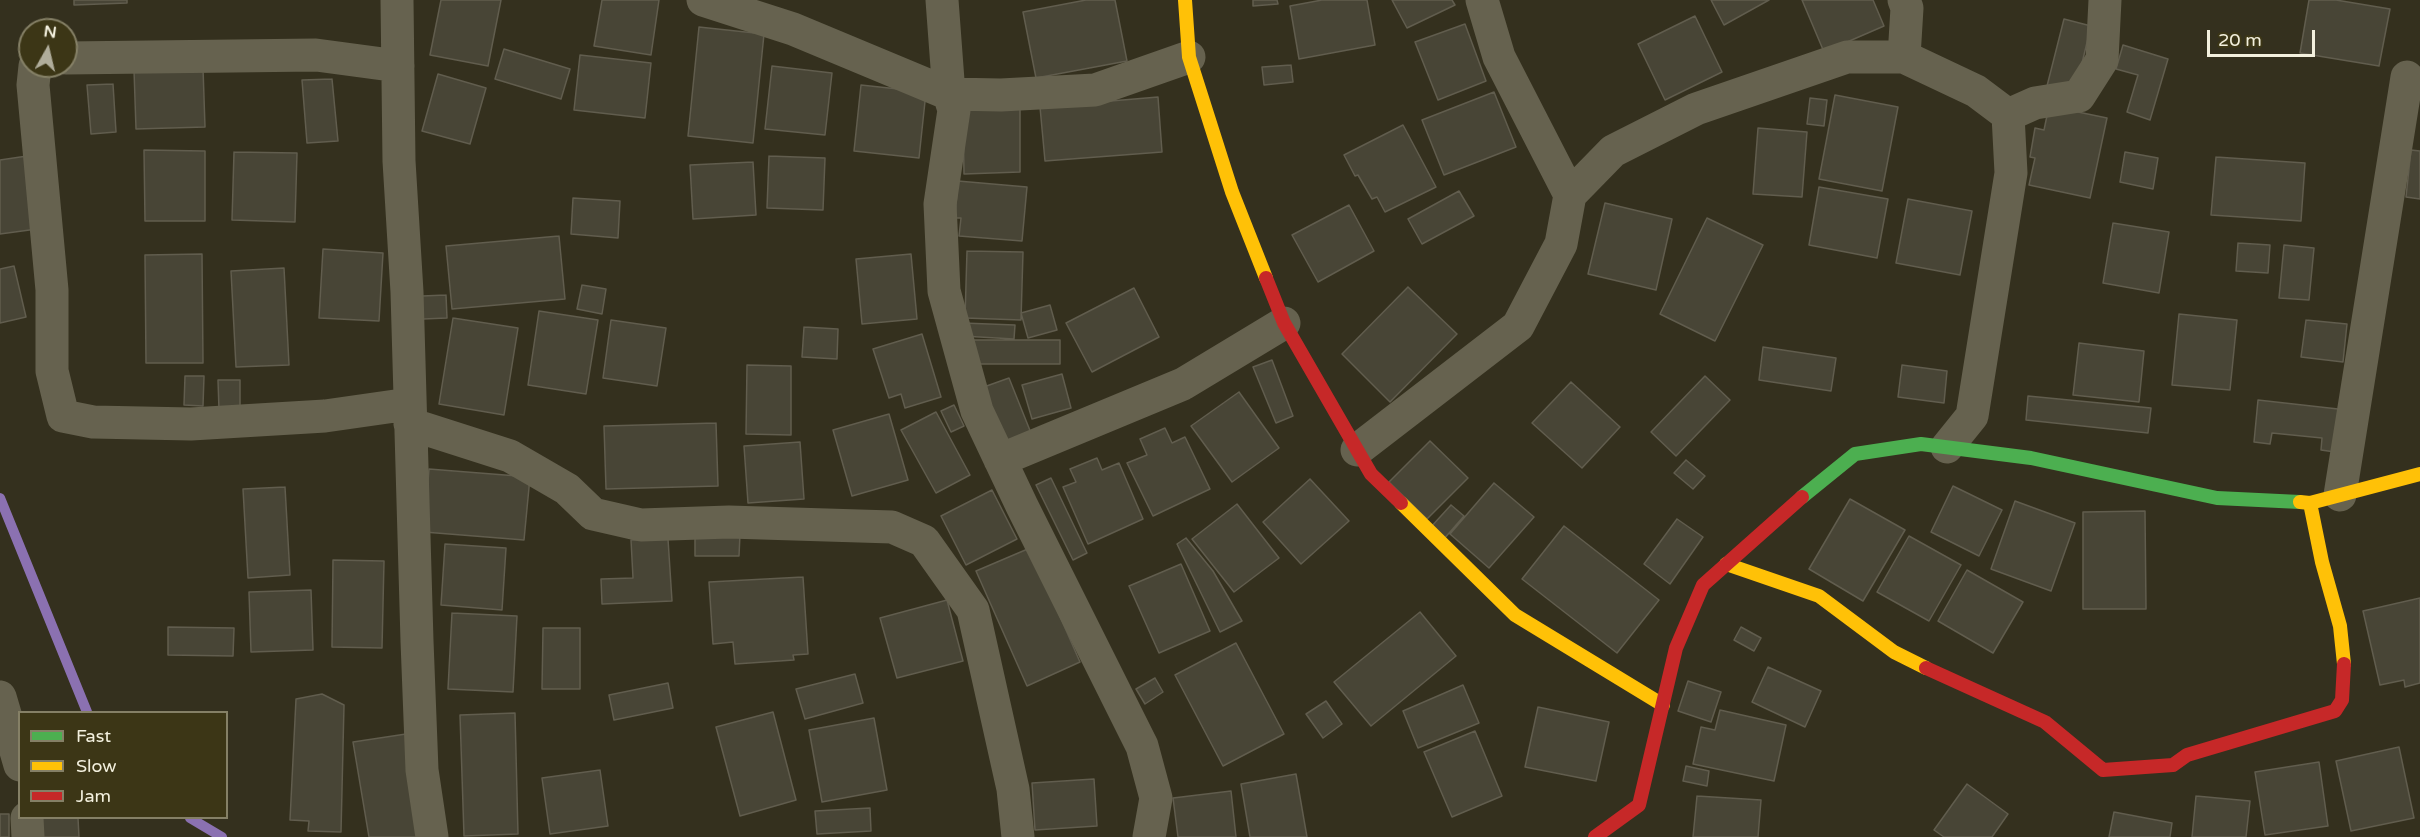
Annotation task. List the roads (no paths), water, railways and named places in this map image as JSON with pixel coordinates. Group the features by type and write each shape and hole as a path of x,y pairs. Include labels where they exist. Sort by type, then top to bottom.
{"street":[{"path":"397,0 422,770 432,837"},
{"path":"703,0 793,29 949,94 1001,95 1095,90 1189,57"},
{"path":"942,0 949,94 954,110 940,204 944,291 977,411 1142,746 1156,798 1149,837"},
{"path":"1185,0 1189,57 1232,192 1284,323 1371,474 1515,615 1664,705"},
{"path":"1482,0 1499,57 1570,195"},
{"path":"1904,0 1907,8 1904,57"},
{"path":"2008,115 2035,103 2079,96 2102,60 2105,0"},
{"path":"78,58 316,55 398,66"},
{"path":"1357,450 1518,326 1561,244 1570,195 1613,151 1696,109 1846,57 1904,57 1976,91 2008,115"},
{"path":"1726,564 1819,596 1894,652 1980,694 2045,722 2103,770 2173,765 2187,755 2335,711 2342,700 2345,671 2340,626 2322,562 2325,499 2407,77"},
{"path":"34,78 52,290 52,371 63,416 93,422 191,424 325,416 410,414 510,456 567,489 593,514 641,525 729,522 892,527 924,541 973,610 1013,789 1018,837"},
{"path":"1947,447 1972,416 2011,173 2008,115"},
{"path":"1000,460 1183,384 1284,323"},
{"path":"1595,837 1639,806 1676,648 1703,585 1855,454 1921,444 1947,447 2031,458 2217,498 2325,499 2420,474"},
{"path":"0,697 18,758"},
{"path":"27,819 28,837"}],"waterway":[{"path":"0,498 87,711"},
{"path":"192,819 222,837"}]}
